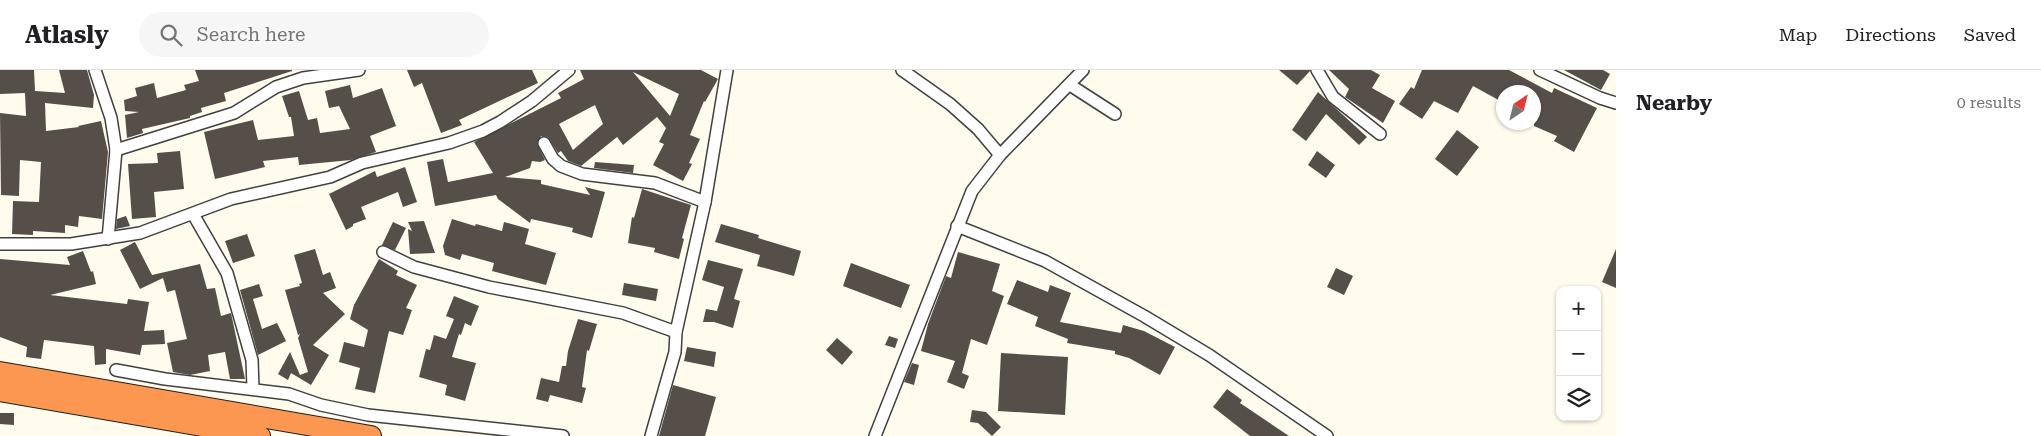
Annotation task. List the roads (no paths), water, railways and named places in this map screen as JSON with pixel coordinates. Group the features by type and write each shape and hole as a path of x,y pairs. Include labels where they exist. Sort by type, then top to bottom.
{"highway":[{"path":"0,372 371,436"},
{"path":"0,391 260,436"}],"street":[{"path":"95,70 112,118 116,150 108,239"},
{"path":"116,150 234,113 276,87 303,78 359,70"},
{"path":"0,244 71,244 140,232 231,199 330,177 362,163 449,142 484,131 532,101 569,70"},
{"path":"651,436 675,352 676,332 705,202 727,70"},
{"path":"902,70 950,104 978,129 1000,155"},
{"path":"876,436 972,191 1000,155 1083,70"},
{"path":"1317,70 1333,97 1380,134"},
{"path":"1540,70 1600,98 1616,103"},
{"path":"1070,85 1115,114"},
{"path":"544,143 553,159 561,166 582,174 655,183 705,202"},
{"path":"205,208 205,235"},
{"path":"193,214 227,274 252,360 253,388"},
{"path":"957,226 1046,261 1144,316 1209,355 1327,436"},
{"path":"383,252 414,267 490,287 623,313 676,332"},
{"path":"116,370 165,379 253,388 289,394 321,405 368,415 563,436"}]}
